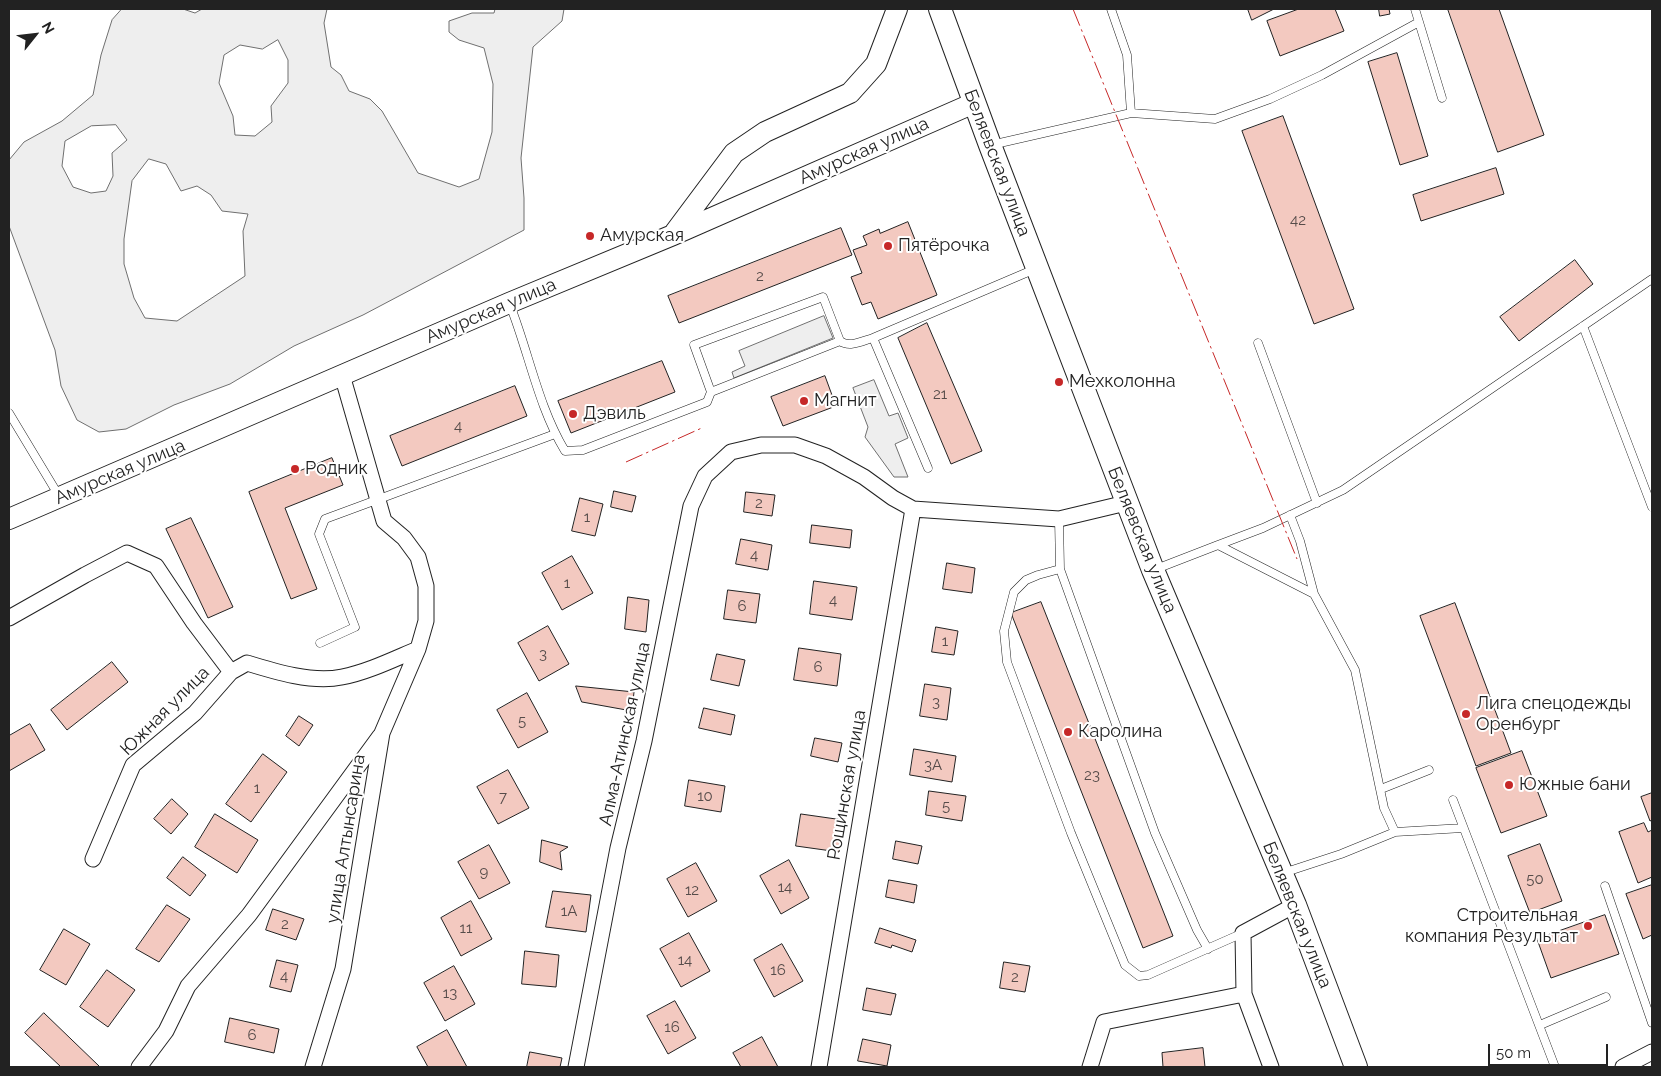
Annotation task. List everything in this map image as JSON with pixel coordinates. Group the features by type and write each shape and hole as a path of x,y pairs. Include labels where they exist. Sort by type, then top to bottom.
{"main road":[{"name":"Беляевская улица","path":"940,9 1126,503 1294,905 1356,1067"}],"street":[{"path":"673,235 734,153 765,132 850,93 876,64 897,9"},
{"name":"Амурская улица","path":"9,519 509,303 673,235 974,103"},
{"name":"улица Алтынсарина","path":"312,1067 343,969 382,733 418,649 426,621 426,586 418,557 404,538 384,521 342,375"},
{"name":"Алма-Атинская улица","path":"576,1067 618,848 644,741 691,506 705,476 732,452 761,445 795,445 826,456 864,477 892,498 913,509"},
{"path":"913,509 1059,519 1126,503"},
{"name":"Рощинская улица","path":"819,1067 913,509"},
{"name":"Южная улица","path":"9,618 127,553 156,566 194,623 231,672 195,713 133,764 93,859"},
{"path":"231,672 247,663 302,678 341,678 378,666 418,649"},
{"path":"139,1067 166,1030 188,986 249,915 382,733"},
{"path":"1270,1067 1244,994 1243,933 1294,905"},
{"path":"1090,1067 1104,1022 1244,994"},
{"path":"1623,1067 1652,1052"}],"lane":[{"path":"1111,9 1127,55 1131,113"},
{"path":"1415,9 1442,98"},
{"path":"990,145 1131,113 1215,119 1270,99 1313,79 1419,22"},
{"path":"509,303 522,335 555,434 565,451 583,450 707,402 711,392 694,345 823,297 840,342 845,345 852,345 873,338 1037,268"},
{"path":"1153,570 1263,528 1343,490 1652,279"},
{"path":"1583,326 1652,507"},
{"path":"873,338 928,468"},
{"path":"711,392 840,342"},
{"path":"1258,343 1317,504"},
{"path":"9,414 60,498"},
{"path":"320,643 355,627 319,534 325,519 555,434"},
{"path":"1290,515 1300,541 1314,594 1355,670 1384,808 1395,832"},
{"path":"1059,519 1060,569 1155,833 1197,930 1208,949"},
{"path":"1218,545 1314,594"},
{"path":"1060,569 1026,580 1014,592 1004,631 1007,662 1071,833 1125,965 1139,976 1148,975 1243,933"},
{"path":"1381,789 1429,770"},
{"path":"1453,800 1555,1067"},
{"path":"1281,874 1342,854 1395,832 1463,828"},
{"path":"1605,886 1652,1023"},
{"path":"1540,1025 1606,997"}],"shaded area":[{"path":"122,9 183,9 195,13 202,9 327,9 324,23 331,67 341,75 349,91 370,99 382,111 418,173 459,187 479,179 492,132 493,84 484,48 459,40 449,32 449,21 472,13 494,13 495,9 564,9 562,21 533,47 521,158 524,230 363,315 294,346 230,384 174,405 126,429 99,432 77,420 61,386 55,350 9,226 9,160 24,142 62,121 93,95 101,55 112,20","holes":["278,40 288,60 288,83 271,106 272,122 255,136 235,135 233,116 219,83 224,55 240,45 262,49","116,125 127,140 112,153 113,176 106,191 91,193 73,187 62,166 65,141 91,126","149,159 166,164 181,191 197,186 211,195 222,211 248,214 243,231 245,276 177,321 145,318 134,298 124,264 124,239 132,181"]},
{"path":"824,316 833,338 734,378 732,372 745,366 739,351"},
{"path":"874,380 889,416 898,413 908,438 895,444 908,477 894,477 865,437 868,427 853,388"}],"building":[{"path":"1248,9 1274,9 1252,20"},
{"path":"1299,9 1335,9 1344,31 1280,56 1267,21"},
{"path":"1379,9 1389,9 1390,14 1380,16"},
{"path":"1448,9 1499,9 1544,135 1498,152"},
{"path":"1397,53 1428,156 1400,165 1368,62"},
{"path":"1283,116 1354,309 1314,324 1242,131"},
{"path":"1496,168 1504,194 1421,221 1413,195"},
{"path":"908,222 937,295 878,319 871,302 862,305 851,277 862,273 853,250 867,245 863,236 879,229 880,233"},
{"path":"841,228 852,255 679,323 668,296"},
{"path":"1575,260 1593,284 1519,341 1500,317"},
{"path":"927,323 982,451 951,464 898,338"},
{"path":"662,361 675,392 571,433 558,401"},
{"name":"Магнит","path":"825,376 836,406 783,426 771,397"},
{"path":"515,386 527,416 402,466 390,436"},
{"path":"332,458 343,485 285,508 317,589 291,599 249,492"},
{"path":"614,491 636,496 632,512 611,507"},
{"path":"746,492 775,495 772,516 744,512"},
{"path":"580,498 603,504 595,536 572,531"},
{"path":"191,518 233,607 208,618 166,529"},
{"path":"812,525 852,530 850,548 810,543"},
{"path":"741,539 772,545 768,570 736,564"},
{"path":"572,556 593,593 562,610 542,573"},
{"path":"947,563 975,568 972,593 943,589"},
{"path":"814,581 857,587 852,620 810,614"},
{"path":"728,590 760,594 756,623 724,619"},
{"path":"628,597 649,600 646,632 625,629"},
{"path":"1041,602 1173,936 1143,948 1011,613"},
{"path":"1455,603 1511,753 1476,766 1420,616"},
{"path":"548,626 569,664 539,681 518,643"},
{"path":"936,627 958,631 954,655 932,652"},
{"path":"799,648 841,654 837,686 794,680"},
{"path":"717,654 745,660 739,686 711,680"},
{"path":"112,662 128,682 67,730 51,710"},
{"path":"925,684 951,688 947,720 920,716"},
{"path":"576,686 634,692 632,711 582,702"},
{"path":"527,693 548,732 518,748 497,710"},
{"path":"704,708 735,715 731,735 699,728"},
{"path":"299,716 313,725 299,746 286,736"},
{"path":"30,724 45,750 9,771 9,736"},
{"path":"815,738 842,743 838,762 811,756"},
{"path":"914,749 956,756 952,782 910,775"},
{"name":"Южные бани","path":"1522,751 1547,816 1501,833 1476,768"},
{"path":"263,754 287,772 251,822 226,804"},
{"path":"508,770 529,808 498,824 477,787"},
{"path":"689,780 725,786 721,812 685,806"},
{"path":"929,791 966,796 962,821 926,815"},
{"path":"1652,793 1652,820 1650,821 1641,797"},
{"path":"172,799 188,814 171,834 154,819"},
{"path":"215,814 258,840 237,873 195,847"},
{"path":"801,814 843,820 839,852 796,846"},
{"path":"1644,823 1648,832 1652,830 1652,877 1638,883 1619,832"},
{"path":"542,840 568,847 560,852 562,870 540,862"},
{"path":"896,841 922,846 918,864 893,859"},
{"path":"1540,844 1562,901 1530,913 1508,856"},
{"path":"489,845 510,883 479,899 458,862"},
{"path":"183,857 206,875 190,896 167,878"},
{"path":"789,860 809,898 781,914 760,876"},
{"path":"696,863 717,901 688,917 667,879"},
{"path":"889,880 917,885 914,903 886,897"},
{"path":"1652,885 1652,935 1643,939 1626,894"},
{"path":"553,891 591,895 586,932 546,927"},
{"path":"471,901 492,939 461,956 441,918"},
{"path":"167,905 190,919 159,962 136,949"},
{"path":"273,909 304,919 296,940 266,930"},
{"path":"1605,915 1619,954 1551,978 1537,939"},
{"path":"880,928 916,940 912,952 892,945 891,948 875,943"},
{"path":"64,929 90,944 66,985 40,970"},
{"path":"689,933 710,971 681,987 660,949"},
{"path":"782,944 803,981 774,997 754,960"},
{"path":"525,951 559,955 556,987 522,984"},
{"path":"277,960 298,965 291,992 270,987"},
{"path":"1004,962 1030,966 1025,992 1000,988"},
{"path":"454,966 475,1004 445,1021 424,983"},
{"path":"107,970 135,990 108,1027 80,1007"},
{"path":"867,988 896,994 891,1015 863,1010"},
{"path":"675,1001 696,1038 668,1054 647,1016"},
{"path":"44,1013 99,1066 61,1067 25,1033"},
{"path":"230,1018 279,1029 274,1053 225,1042"},
{"path":"447,1030 467,1067 428,1067 417,1047"},
{"path":"762,1037 778,1067 741,1067 733,1053"},
{"path":"863,1039 891,1045 887,1066 858,1061"},
{"path":"1203,1048 1205,1067 1163,1067 1162,1053"},
{"path":"530,1052 562,1058 560,1067 527,1067"}],"power":[{"path":"1073,9 1297,559"},
{"path":"626,462 704,427"}],"place":[{"name":"Амурская","path":"590,236"},
{"name":"Пятёрочка","path":"888,246"},
{"name":"Мехколонна","path":"1059,382"},
{"name":"Магнит","path":"804,401"},
{"name":"Дэвиль","path":"573,414"},
{"name":"Родник","path":"295,469"},
{"name":"Лига спецодежды Оренбург","path":"1466,714"},
{"name":"Каролина","path":"1068,732"},
{"name":"Южные бани","path":"1509,785"},
{"name":"Строительная компания Результат","path":"1588,926"}]}
